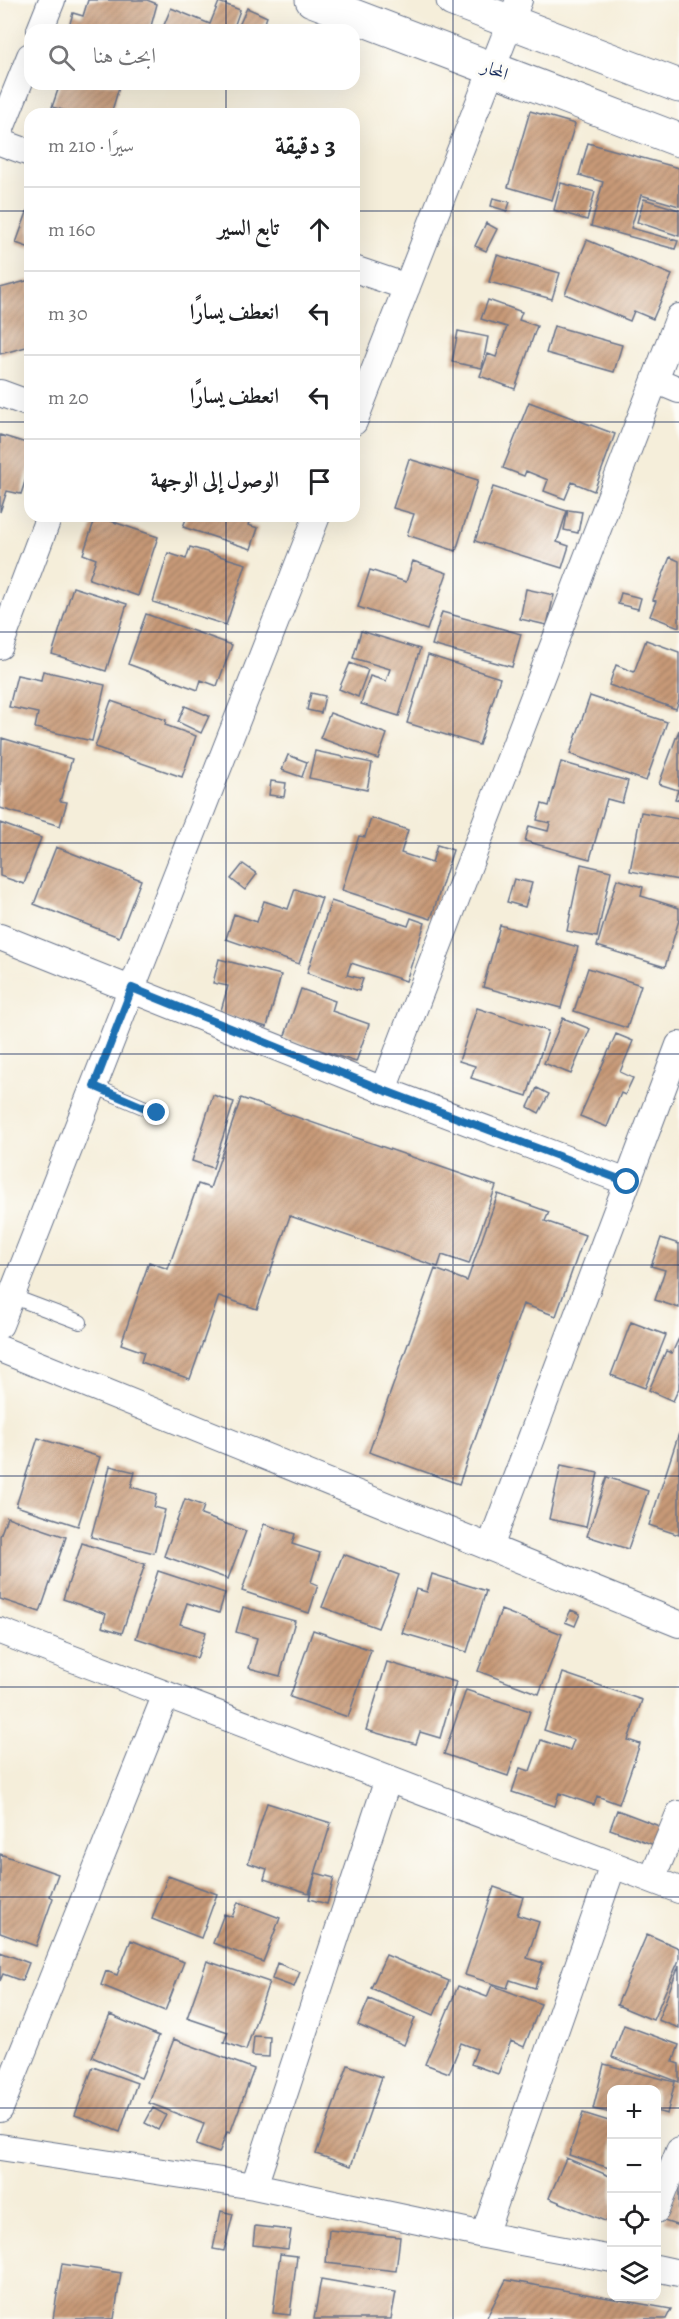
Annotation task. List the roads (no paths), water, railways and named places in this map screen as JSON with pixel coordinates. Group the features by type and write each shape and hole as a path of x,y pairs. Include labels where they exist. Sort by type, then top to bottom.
{"street":[{"path":"42,24 52,0"},
{"name":"المحار","path":"312,0 679,140"},
{"path":"453,0 515,11 679,86"},
{"path":"360,407 515,11"},
{"path":"0,131 24,71"},
{"path":"0,142 24,151"},
{"path":"360,270 407,287"},
{"path":"383,1090 679,317"},
{"path":"655,380 679,390"},
{"path":"0,393 24,402"},
{"path":"0,646 47,522"},
{"path":"0,1325 315,522"},
{"path":"0,937 383,1090 627,1182"},
{"path":"490,1547 679,1045"},
{"path":"0,1349 679,1624"},
{"path":"0,1631 679,1890"},
{"path":"0,2109 166,1694"},
{"path":"254,2186 388,1779"},
{"path":"652,1880 679,1814"},
{"path":"484,2235 613,1864"},
{"path":"0,2147 254,2186 484,2235 607,2258"},
{"path":"661,2199 679,2151"},
{"path":"661,2269 679,2273"}],"lane":[{"path":"94,1086 157,1113"},
{"path":"11,1296 80,1322"}]}
